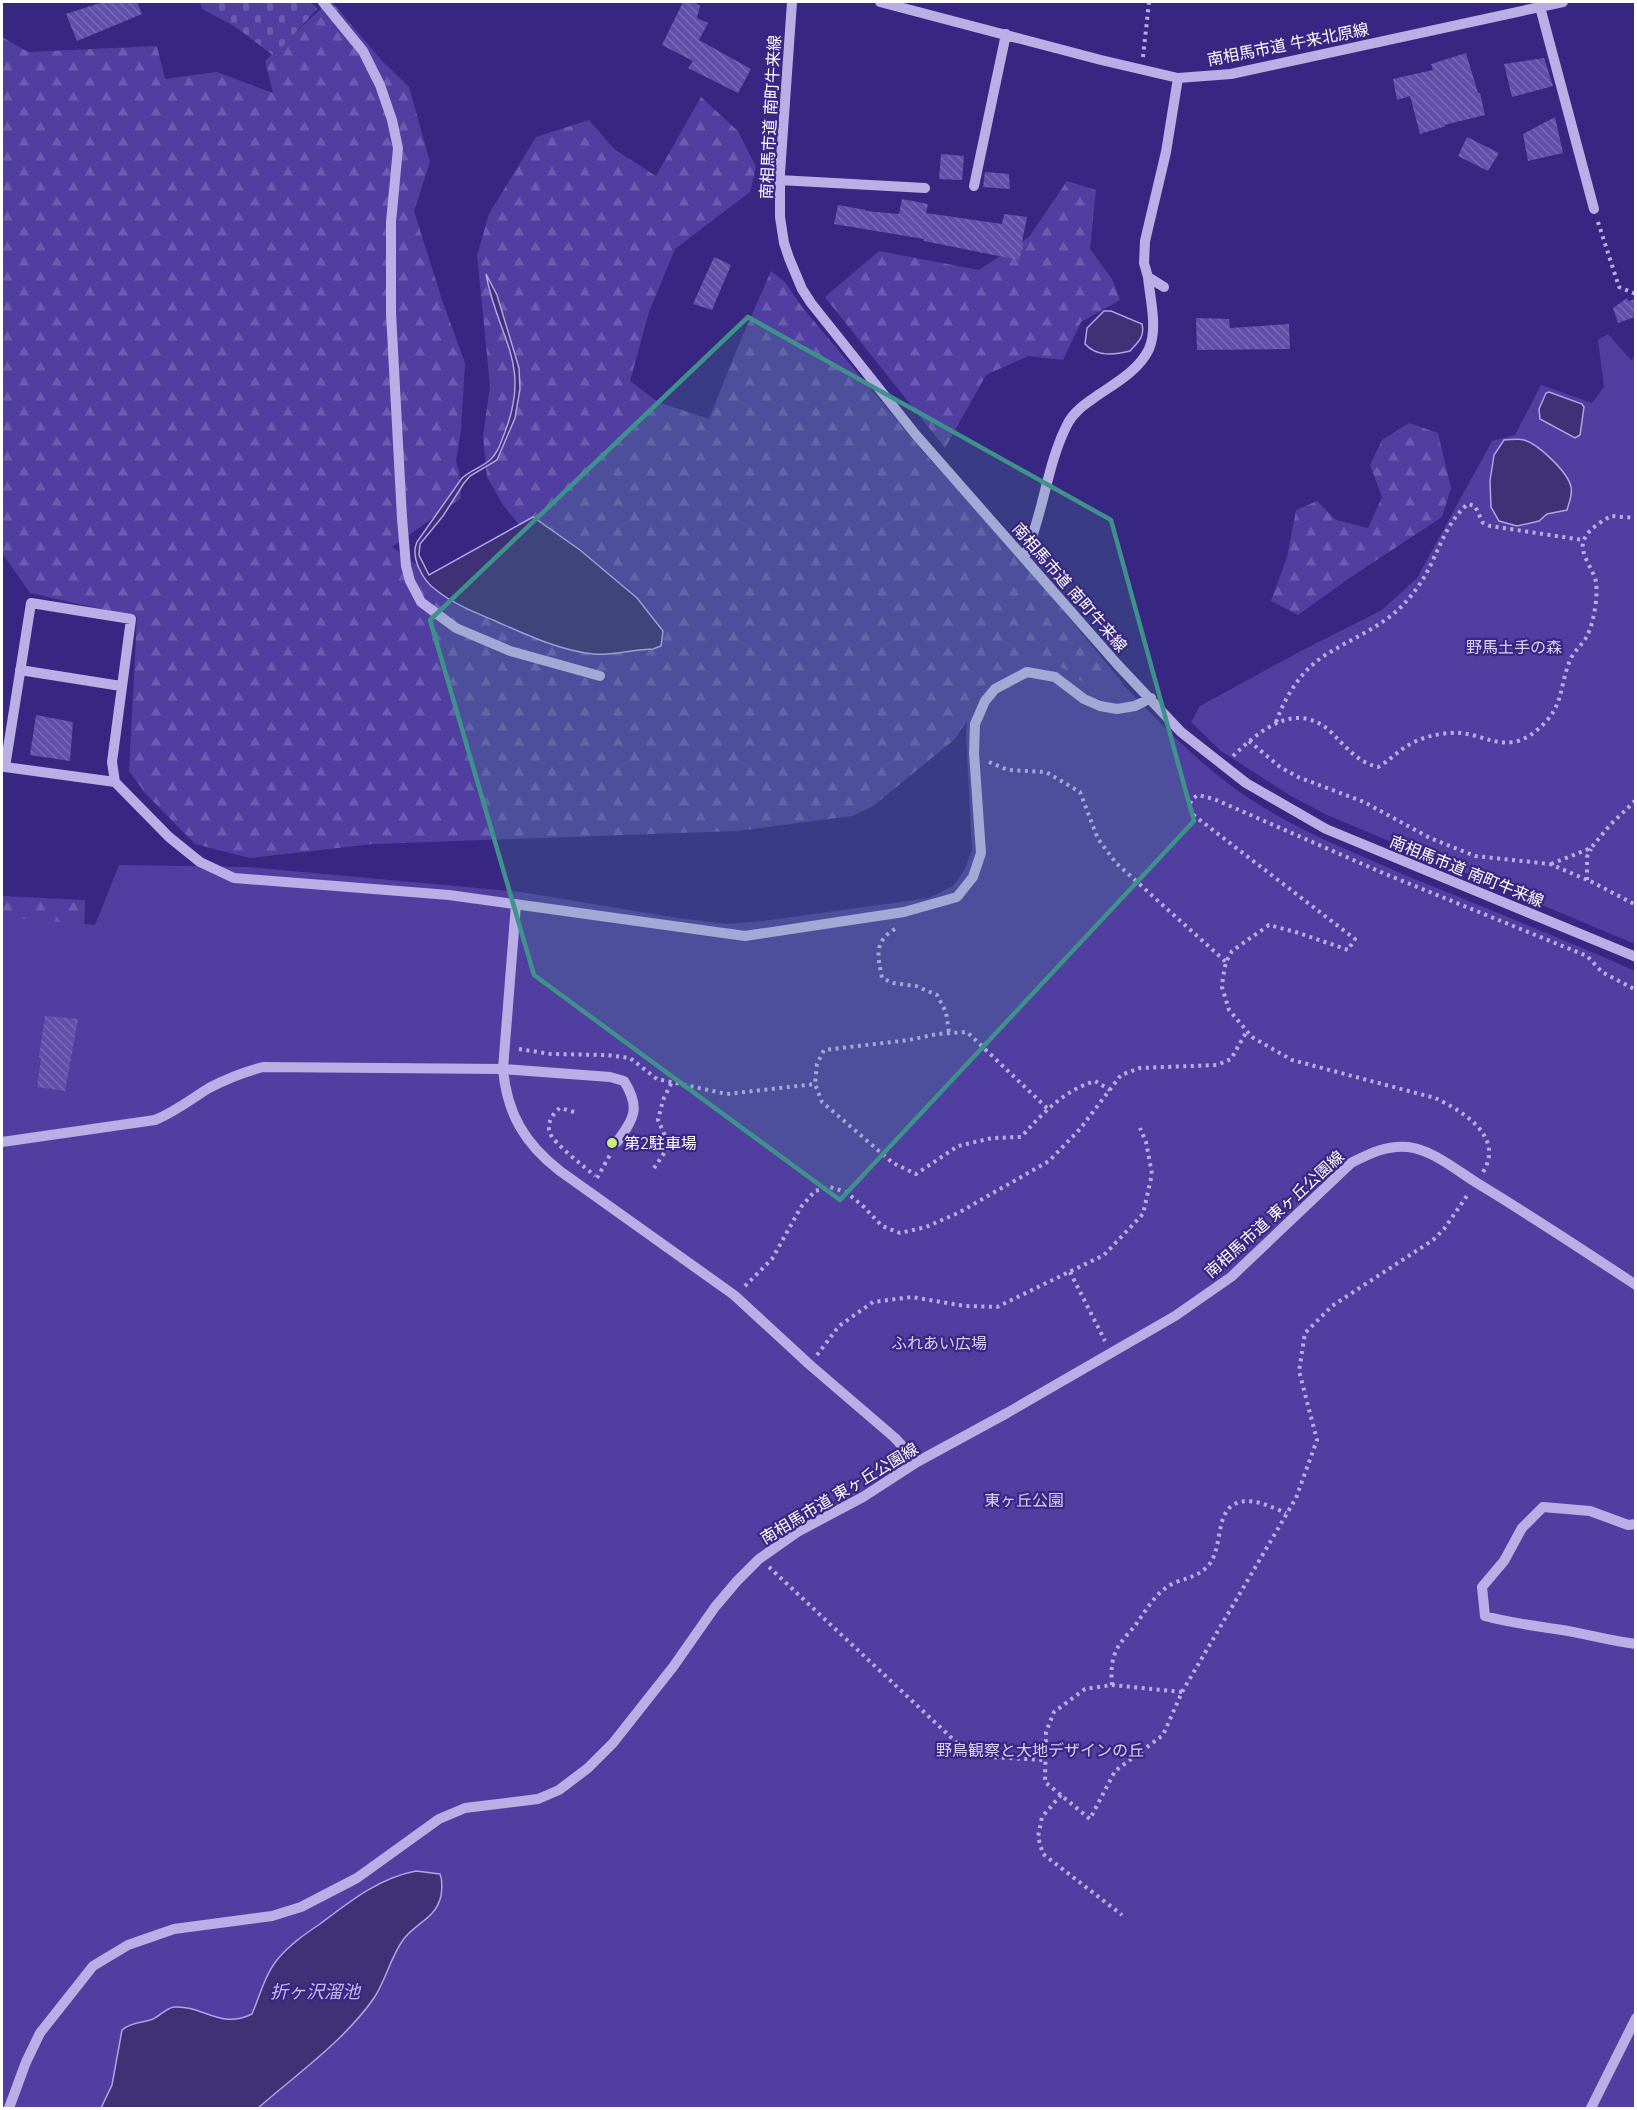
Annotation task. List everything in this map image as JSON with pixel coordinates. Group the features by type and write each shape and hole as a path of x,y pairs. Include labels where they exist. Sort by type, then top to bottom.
{"street":[{"path":"323,2 363,51 386,103 398,148 391,222 391,313 403,530 406,566 410,581 421,602 456,628 510,651 600,676"},
{"name":"南相馬市道 南町牛来線","path":"792,2 779,180 780,217 784,243 799,281 811,303 916,435 1117,664 1181,732 1255,789 1326,829 1635,957"},
{"name":"南相馬市道 牛来北原線","path":"880,2 1178,78 1231,74 1563,2"},
{"path":"1540,7 1594,209"},
{"path":"974,186 1006,34"},
{"path":"1024,558 1035,528 1053,460 1069,420 1079,408 1122,380 1149,349 1153,328 1148,277 1144,263 1144,241 1166,152 1178,78"},
{"path":"779,180 925,188"},
{"path":"1148,277 1164,287"},
{"path":"115,782 3,767 31,603 131,619 112,762 115,782 169,837 200,862 234,878 437,894 745,936 898,914 957,897 973,877 981,853 974,763 975,724 985,701 995,689 1027,672 1055,677 1084,699 1100,706 1118,709 1135,706 1150,698"},
{"path":"20,670 121,686"},
{"path":"516,904 502,1069 504,1087 525,1138 541,1156 734,1295 810,1365 895,1438 917,1462"},
{"path":"2,1142 155,1120 169,1114 209,1088 242,1072 263,1067 502,1069 596,1075 624,1081 631,1091 635,1107 634,1114 617,1142"},
{"name":"南相馬市道 東ヶ丘公園線","path":"9,2109 26,2062 40,2033 93,1966 128,1945 174,1929 272,1916 301,1907 357,1878 439,1819 465,1808 538,1799 559,1790 588,1768 613,1743 667,1676 715,1607 759,1559 799,1531 863,1497 917,1462 998,1419 1175,1316 1216,1288 1267,1244 1351,1163 1371,1153 1392,1147 1408,1147 1424,1152 1476,1182 1635,1285"},
{"path":"1635,1524 1628,1525 1590,1511 1543,1507 1522,1528 1504,1561 1482,1587 1485,1616 1506,1622 1564,1630 1609,1641 1635,1644"},
{"path":"1591,2109 1635,2018"}],"path":[{"path":"1141,70 1149,2"},
{"path":"1594,209 1620,287 1635,294"},
{"path":"1276,722 1283,703 1302,675 1312,665 1388,618 1414,592 1425,576 1450,525 1468,504 1475,506 1483,523 1490,526 1583,540"},
{"path":"1224,767 1249,741 1276,722 1293,719 1312,720 1330,731 1358,758 1378,767 1408,745 1429,736 1452,732 1513,743 1526,738 1554,712 1559,703 1570,659 1591,627 1596,583 1582,548 1583,540 1593,528 1611,516 1635,518"},
{"path":"1249,741 1280,767 1298,777 1370,804 1438,842 1475,856 1550,864 1635,905"},
{"path":"974,763 989,762 1008,770 1046,772 1080,792 1098,839 1116,863 1226,962"},
{"path":"1182,1692 1112,1685 1085,1689 1054,1712 1046,1732 1045,1782 1090,1819 1115,1771 1162,1735 1182,1692 1296,1498 1317,1440 1299,1371 1305,1333 1332,1306 1433,1240 1453,1217 1476,1182 1489,1160 1490,1149 1487,1138 1477,1127 1447,1104 1435,1098 1292,1060 1252,1037 1229,1010 1222,987 1226,962 1232,951 1269,925 1348,950 1355,939 1192,814 1190,804 1192,799 1198,795 1214,798 1383,873 1587,956 1602,972 1635,990"},
{"path":"1587,880 1587,857 1591,848 1635,800"},
{"path":"1550,864 1591,848"},
{"path":"898,914 897,928 885,935 877,952 882,978 893,983 916,986 937,995 946,1012 949,1033"},
{"path":"734,1295 772,1259 801,1207 815,1191 830,1187 846,1192 882,1226 900,1233 927,1227 958,1213 1049,1161 1080,1129 1121,1075 1140,1068 1217,1065 1231,1059 1248,1031"},
{"path":"1047,1108 967,1032 824,1050 817,1065 815,1084 822,1102 893,1163 916,1174 958,1146 992,1138 1021,1137 1047,1108 1078,1086 1095,1081 1110,1090"},
{"path":"503,1047 551,1054 607,1055 630,1058 657,1079 728,1094 815,1084"},
{"path":"654,1168 667,1149 667,1140 658,1120 663,1100 672,1082"},
{"path":"574,1112 560,1108 556,1111 549,1123 550,1133 562,1147 605,1185"},
{"path":"810,1365 839,1326 873,1302 912,1297 965,1306 997,1307 1104,1255 1143,1214 1152,1174 1146,1142 1140,1128"},
{"path":"1070,1272 1103,1338 1114,1351"},
{"path":"1112,1685 1113,1660 1117,1648 1156,1596 1174,1584 1191,1579 1208,1567 1217,1551 1224,1516 1233,1505 1246,1501 1260,1503 1287,1513"},
{"path":"759,1559 971,1756 1044,1760"},
{"path":"1061,1795 1042,1817 1038,1837 1043,1854 1122,1915"}],"highlighted area":[{"path":"748,317 1111,520 1194,821 840,1200 534,975 430,620"}],"green space":[{"path":"200,2 311,2 317,9 274,56 234,26 202,9"},
{"path":"328,2 332,2 382,61 409,87 430,162 414,211 465,363 461,430 456,461 461,498 392,547 447,587 534,543 503,505 487,477 483,436 490,386 477,255 489,214 536,137 589,120 614,149 656,176 701,97 738,131 756,167 750,192 675,249 649,312 630,381 658,402 709,419 771,271 785,282 802,307 927,456 1027,567 1122,682 1110,698 981,698 955,739 872,807 852,816 736,831 373,844 250,858 195,844 145,793 129,771 137,617 30,593 2,553 2,37 28,52 157,46 165,79 217,72 273,93 265,61"},
{"path":"1067,181 1096,190 1090,249 1112,279 1120,300 1081,322 1063,360 1028,356 986,375 945,448 825,297 879,251 979,270 1029,237"},
{"name":"野馬土手の森","path":"1608,334 1632,361 1635,352 1635,944 1327,815 1291,796 1221,751 1191,722 1200,706 1382,610 1417,578 1492,441 1515,435 1541,385 1592,403 1604,387 1598,340"},
{"path":"1409,423 1438,433 1451,488 1442,517 1298,615 1271,601 1287,557 1296,510 1317,501 1336,520 1368,528 1382,497 1370,465 1382,440"},
{"name":"東ヶ丘公園","path":"1045,660 1066,670 1092,689 1103,688 1107,672 1104,665 1192,753 1230,785 1268,811 1405,875 1635,971 1635,2108 2,2108 2,917 95,925 119,865 248,867 521,892 727,924 929,898 953,886 964,871 972,850 966,736 967,714 991,678 1016,663"},
{"path":"2,896 85,900 84,940 2,1115"}],"water":[{"path":"486,274 497,295 519,368 520,389 515,418 497,460 470,476 464,483 443,516 420,544 419,555 429,575 533,517 580,550 637,598 663,631 661,646 653,649 599,654 554,645 456,603 431,586 422,575 415,555 417,542 462,478 493,457 505,432 512,408 515,387 514,368"},
{"path":"1104,311 1111,311 1142,324 1142,336 1130,351 1106,354 1095,351 1085,344 1087,328"},
{"path":"1549,392 1582,404 1584,407 1580,435 1575,438 1540,419 1539,409 1546,393"},
{"path":"1504,440 1524,440 1544,453 1559,467 1571,487 1567,510 1547,514 1539,521 1517,526 1499,521 1491,507 1490,481 1494,455"},
{"name":"折ヶ沢溜池","path":"416,1871 440,1874 441,1896 430,1916 403,1940 374,1998 349,2029 258,2108 101,2108 112,2085 122,2030 133,2024 153,2019 174,2007 184,2007 230,2019 252,2014 269,1972 292,1945 365,1892 402,1874"}],"building":[{"path":"103,2 137,2 142,14 77,41 66,14"},
{"path":"683,2 693,2 700,6 697,18 708,23 699,40 751,69 738,93 688,68 693,61 662,45"},
{"path":"1466,53 1485,115 1444,125 1446,126 1420,134 1410,96 1397,100 1393,79 1433,70 1431,64"},
{"path":"1544,58 1553,86 1512,97 1504,64"},
{"path":"1555,117 1563,153 1528,161 1523,134"},
{"path":"1467,137 1499,153 1488,171 1458,156"},
{"path":"941,154 964,156 962,180 939,179"},
{"path":"985,172 1009,174 1010,189 983,187"},
{"path":"902,199 928,204 926,213 1002,224 1004,214 1027,217 1022,242 1024,243 1019,260 924,241 924,239 834,224 838,205 866,211 899,214"},
{"path":"714,257 731,265 712,310 693,304"},
{"path":"1627,298 1628,301 1635,299 1635,317 1618,323 1613,308"},
{"path":"1196,318 1229,319 1230,328 1289,324 1290,349 1197,350"},
{"path":"36,715 73,722 70,761 30,755"},
{"path":"45,1016 78,1019 65,1091 37,1087"}],"place":[{"name":"第2駐車場","path":"612,1143"}],"park label":[{"name":"ふれあい広場","path":"939,1343"},
{"name":"野鳥観察と大地デザインの丘","path":"1040,1750"}]}
